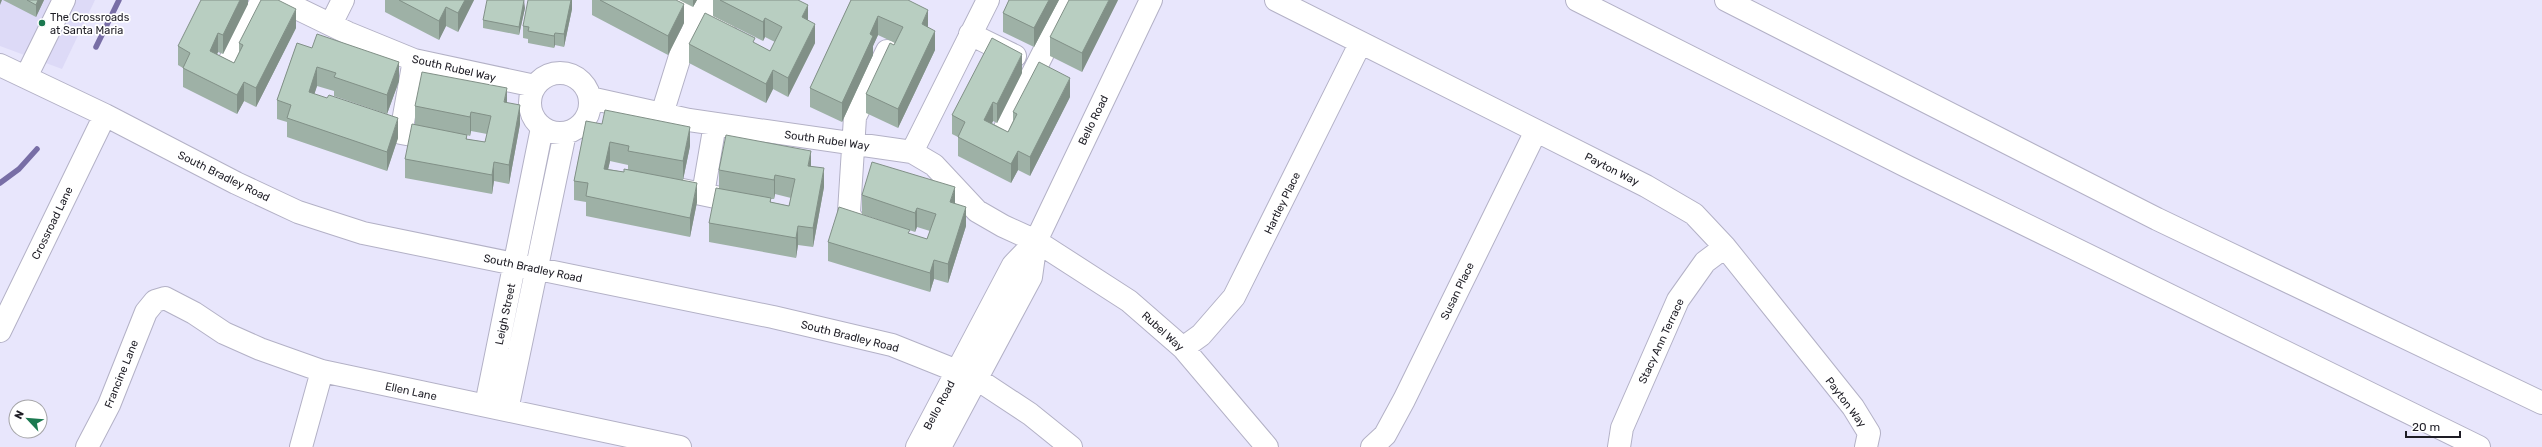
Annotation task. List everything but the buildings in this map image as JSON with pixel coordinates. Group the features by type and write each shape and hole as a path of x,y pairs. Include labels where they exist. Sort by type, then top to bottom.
{"main road":[{"path":"26,77 64,0"},
{"path":"228,64 262,0"},
{"name":"South Rubel Way","path":"280,0 414,60 535,86"},
{"path":"331,24 343,0"},
{"path":"656,0 747,44"},
{"path":"662,114 681,54 709,0"},
{"path":"912,152 988,0"},
{"path":"1000,138 1070,0"},
{"name":"Bello Road","path":"940,447 1031,276 1036,241 1151,0"},
{"name":"Payton Way","path":"1276,0 1360,44 1646,186 1694,214 1725,247 1853,407 1868,440"},
{"path":"1577,0 1908,167 2478,447"},
{"path":"1726,0 2150,215 2542,403"},
{"path":"970,34 1036,66"},
{"name":"Hartley Place","path":"1183,348 1201,335 1234,297 1360,44"},
{"path":"887,51 858,107 855,117 849,212 851,219 858,224 893,235"},
{"path":"401,133 414,60"},
{"name":"South Bradley Road","path":"0,65 105,115 230,180 298,212 363,233 773,317 892,345 977,379 1030,414 1070,447"},
{"path":"554,73 566,73 577,78 585,87 590,98 589,110 584,120 576,129 565,133 553,133 542,128 534,120 530,108 530,97 535,86 543,77 554,73"},
{"name":"South Rubel Way","path":"590,98 715,124 912,152 934,165 977,211 1003,226 1036,241"},
{"name":"Crossroad Lane","path":"0,331 105,115"},
{"path":"350,115 401,133 462,145"},
{"path":"703,194 715,124"},
{"name":"Leigh Street","path":"486,405 542,128"},
{"name":"Susan Place","path":"1372,447 1385,435 1404,400 1536,131"},
{"name":"Leigh Street","path":"507,410 565,133"},
{"path":"650,184 764,206"},
{"name":"Bello Road","path":"917,447 1012,265 1036,241"},
{"name":"Rubel Way","path":"1036,241 1129,301 1183,348 1267,447"},
{"name":"Stacy Ann Terrace","path":"1619,447 1622,428 1678,300 1705,262 1725,247"},
{"name":"Ellen Lane","path":"155,301 165,298 194,313 224,333 260,349 322,371 680,447"},
{"name":"Francine Lane","path":"87,447 109,405 146,312 155,301"},
{"path":"301,447 322,371"}],"shaded area":[{"name":"The Crossroads at Santa Maria","path":"0,0 95,0 62,69 0,46"}],"waterway":[{"path":"96,47 119,0"},
{"path":"0,183 19,169 37,149"}],"place":[{"name":"The Crossroads at Santa Maria","path":"42,23"}]}
